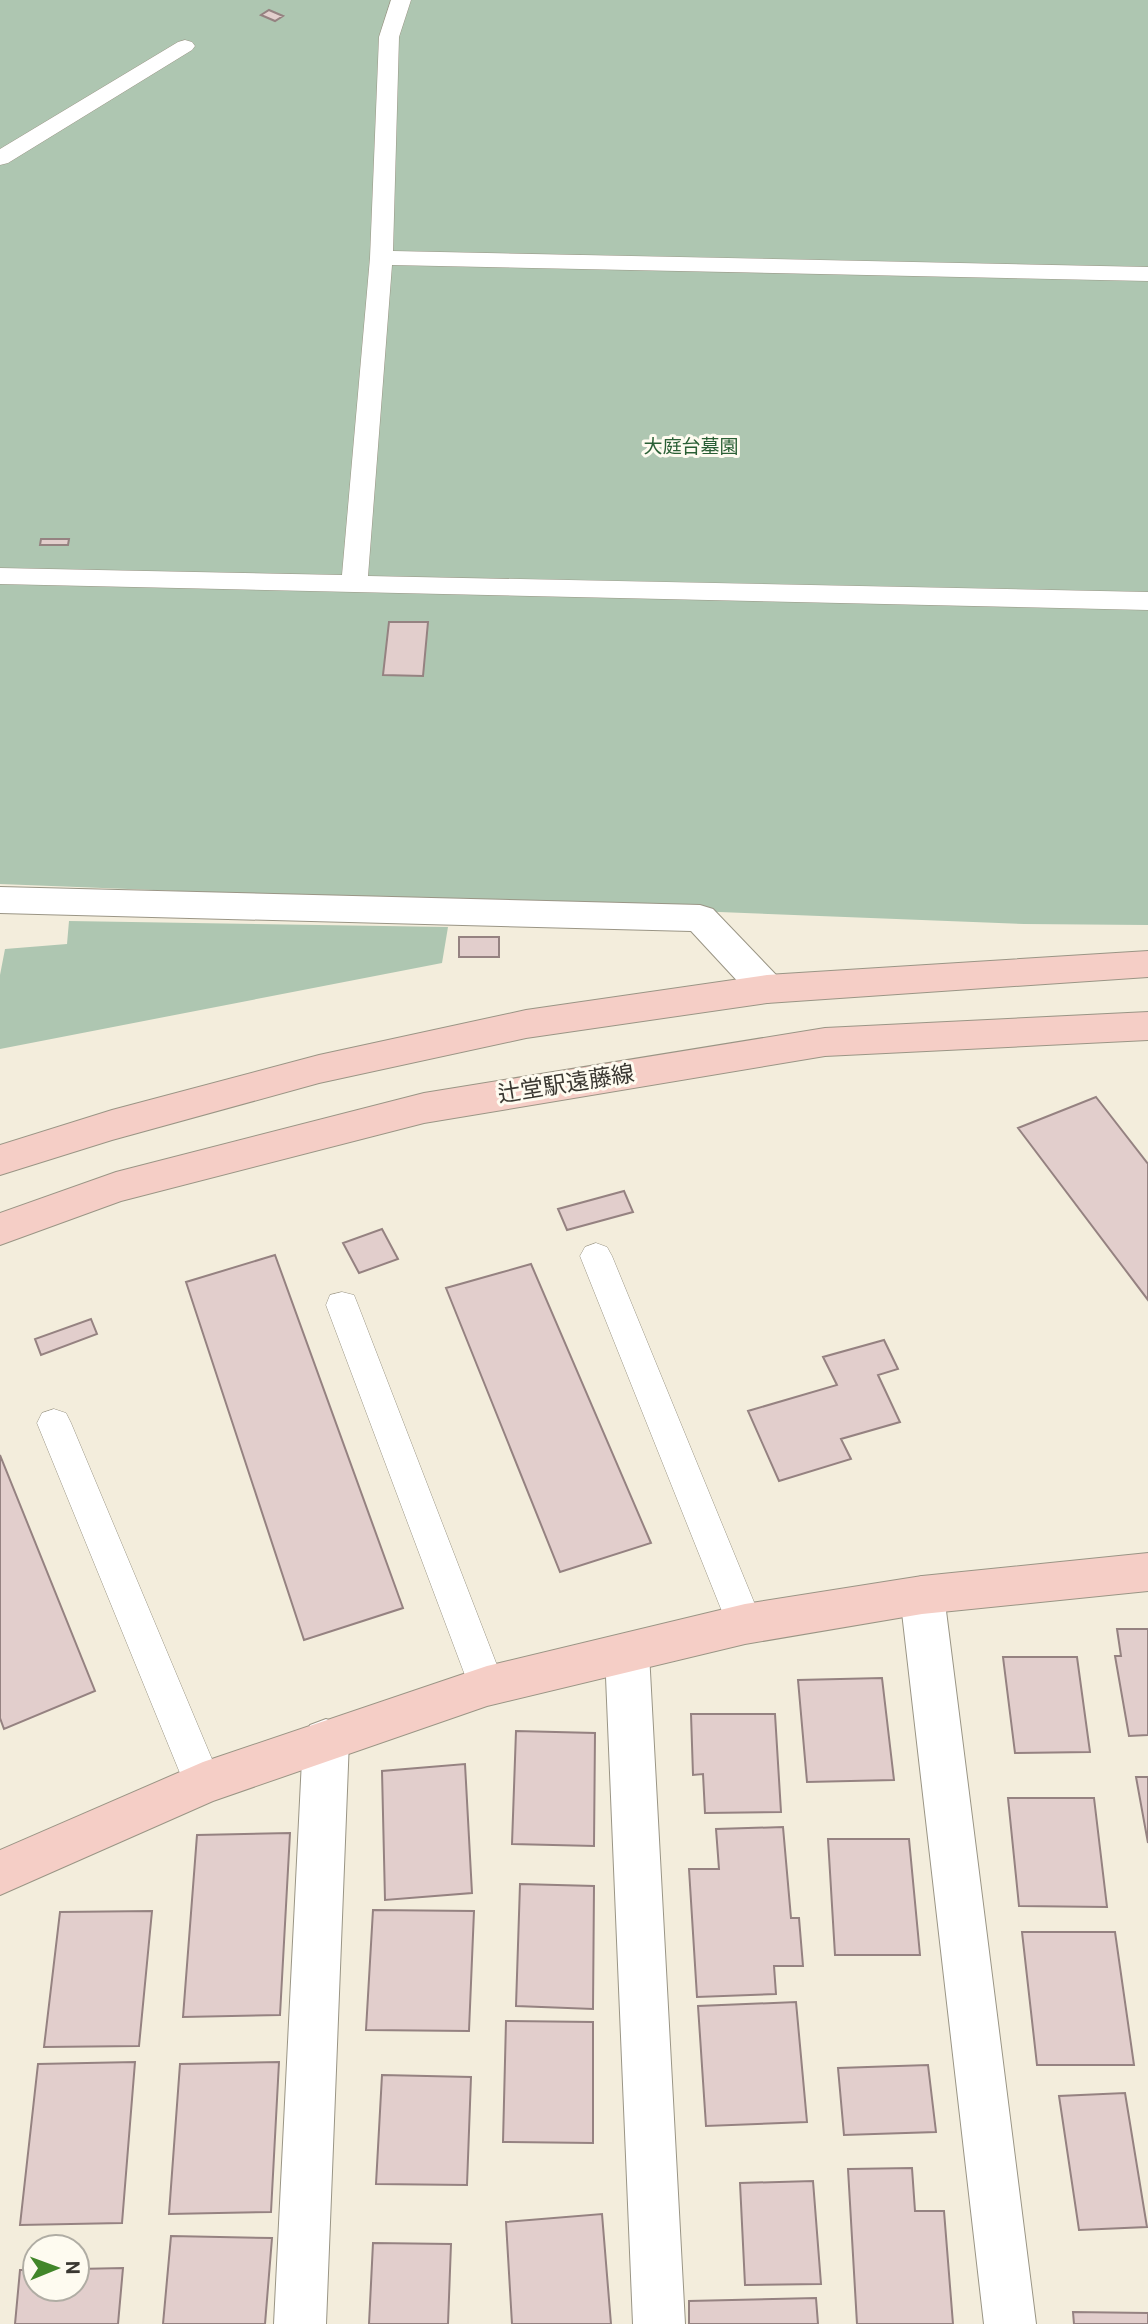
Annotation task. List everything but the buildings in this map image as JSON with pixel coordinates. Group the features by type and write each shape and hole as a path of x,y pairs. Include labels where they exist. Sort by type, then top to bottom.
{"street":[{"path":"0,900 700,918 767,989"},
{"path":"0,1160 112,1125 319,1069 526,1024 767,989 1148,964"},
{"name":"辻堂駅遠藤線","path":"0,1229 116,1187 424,1108 825,1042 1148,1026"},
{"path":"0,1873 203,1783 488,1686 745,1625 922,1595 1148,1572"},
{"path":"922,1595 1010,2324"},
{"path":"627,1653 659,2324"},
{"path":"300,2324 326,1740"}],"lane":[{"path":"354,582 381,258 390,37 401,0"},
{"path":"0,158 185,46"},
{"path":"381,258 1148,274"},
{"path":"0,576 1148,601"},
{"path":"596,1256 745,1625"},
{"path":"342,1305 488,1686"},
{"path":"54,1423 203,1783"}],"green space":[{"name":"大庭台墓園","path":"0,0 1148,0 1148,925 1024,924 0,884"},
{"path":"69,921 448,927 442,963 0,1049 0,975 5,949 67,944"}]}
